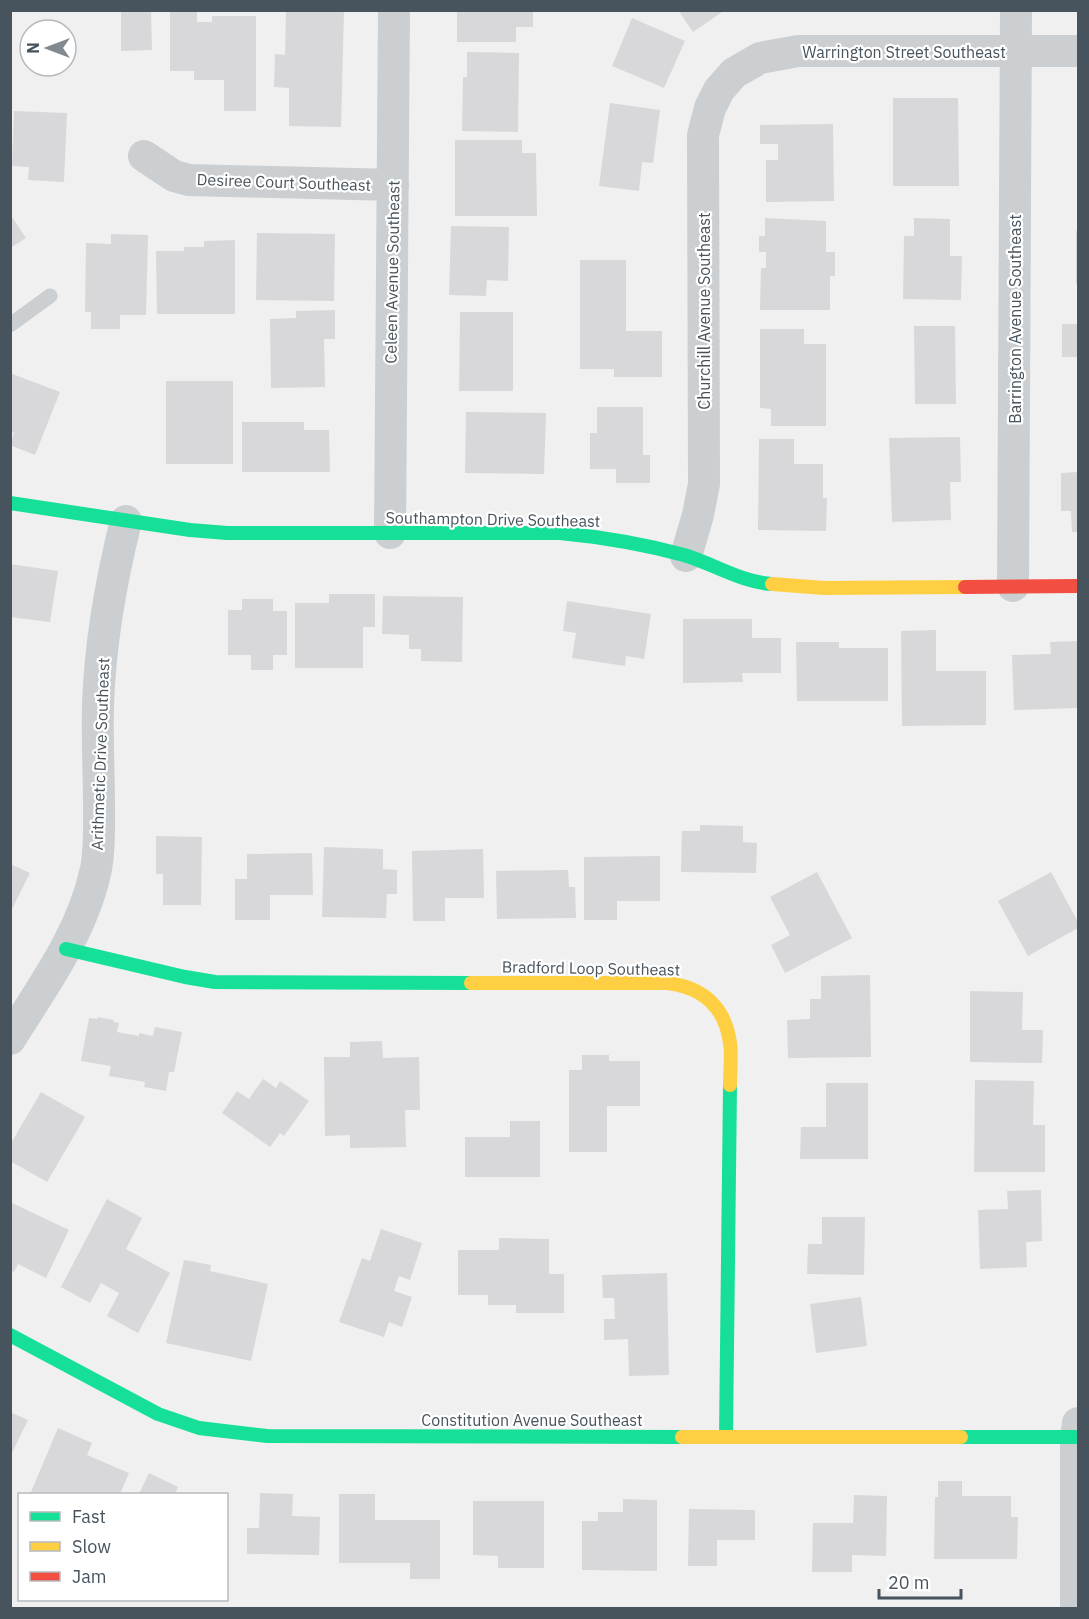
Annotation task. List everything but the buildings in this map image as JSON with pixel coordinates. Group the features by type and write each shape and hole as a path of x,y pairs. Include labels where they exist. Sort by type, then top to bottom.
{"street":[{"name":"Celeen Avenue Southeast","path":"390,533 394,10"},
{"name":"Barrington Avenue Southeast","path":"1013,586 1016,10"},
{"name":"Warrington Street Southeast","path":"734,73 759,58 798,51 1078,51"},
{"name":"Churchill Avenue Southeast","path":"686,556 704,484 704,135 710,108 719,90 734,73"},
{"name":"Desiree Court Southeast","path":"144,156 174,176 189,180 393,185"},
{"name":"Southampton Drive Southeast","path":"10,503 190,530 227,533 560,533 606,537 686,556 733,575 768,584 824,588 1078,586"},
{"name":"Arithmetic Drive Southeast","path":"10,1039 66,949 86,904 96,869 99,839 98,705 101,662 114,569 126,521"},
{"name":"Bradford Loop Southeast","path":"66,949 215,982 667,983 690,987 710,1000 723,1018 730,1043 726,1436"},
{"name":"Constitution Avenue Southeast","path":"10,1335 159,1414 200,1428 231,1433 267,1436 726,1436 1077,1430"},
{"path":"1076,1608 1077,1430"}],"lane":[{"path":"10,325 51,296"}],"traffic: fast":[{"path":"10,503 190,530 227,533 560,533 622,541 669,551 749,580 772,584"},
{"path":"66,949 215,982 471,983"},
{"path":"726,1436 730,1085"},
{"path":"10,1335 158,1414 199,1428 267,1436 682,1437"},
{"path":"961,1437 1076,1437"}],"traffic: slow":[{"path":"772,584 824,588 965,587"},
{"path":"471,983 667,983 691,989 710,1001 723,1019 731,1048 730,1085"},
{"path":"682,1437 961,1437"}],"traffic: jam":[{"path":"965,587 1078,586"}]}
